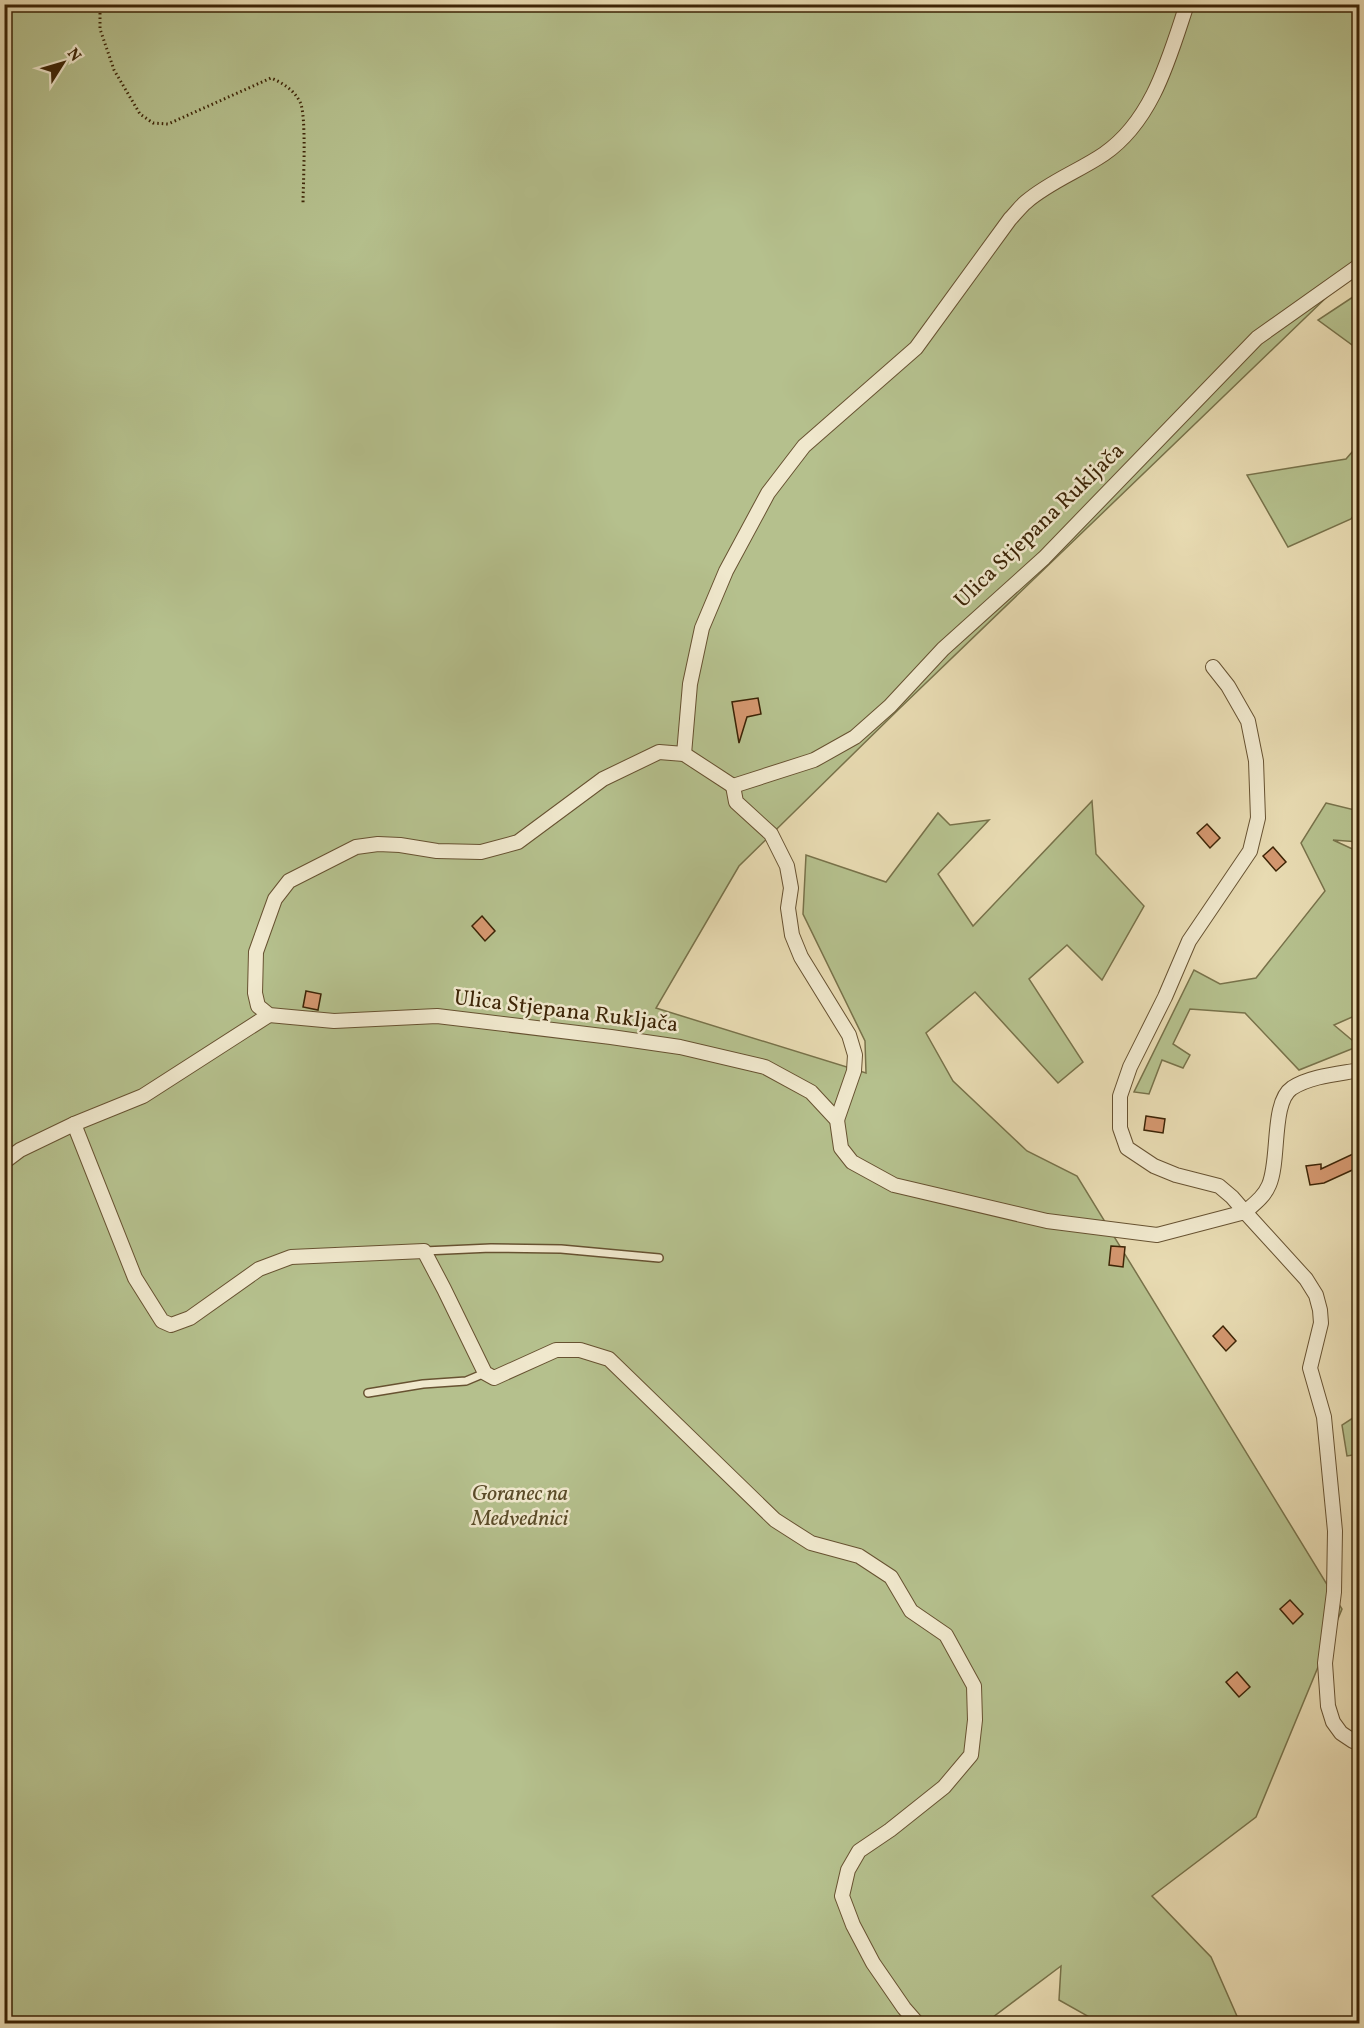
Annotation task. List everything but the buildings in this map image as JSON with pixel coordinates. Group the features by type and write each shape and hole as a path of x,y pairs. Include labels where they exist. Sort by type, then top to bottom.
{"street":[{"path":"684,754 690,684 702,628 726,571 768,493 804,446 916,348 1010,219 1026,202 1104,154 1125,136 1140,117 1164,76 1187,4"},
{"name":"Ulica Stjepana Rukljača","path":"733,786 814,760 855,737 890,706 943,649 1044,558 1257,338 1359,265"},
{"path":"1213,667 1228,686 1248,721 1256,761 1258,818 1250,851 1189,941 1165,998 1131,1067 1120,1096 1120,1128 1127,1148 1154,1166 1219,1186 1232,1197 1306,1279 1316,1295 1321,1323 1310,1368 1324,1417 1335,1531 1335,1592 1326,1663 1328,1706 1333,1722 1341,1733 1359,1743"},
{"path":"4,1162 20,1150 74,1124 143,1096 269,1016 258,1006 255,993 256,952 275,900 289,881 356,847 389,844 437,851 481,852 518,842 603,779 659,752 684,754 733,786 736,802 771,834 788,866 791,888 788,908 792,935 801,957 849,1035 855,1055 854,1071 837,1120 841,1148 852,1162 894,1185 1047,1221 1157,1235 1245,1212 1264,1195 1270,1184 1283,1095 1303,1083 1359,1070"},
{"name":"Ulica Stjepana Rukljača","path":"269,1016 333,1021 436,1017 680,1047 765,1067 811,1092 837,1120"},
{"path":"74,1124 135,1278 162,1321 171,1325 190,1318 259,1269 291,1257 424,1251 485,1373 494,1378 556,1350 580,1350 609,1359 775,1520 811,1543 859,1556 891,1577 911,1611 946,1635 975,1686 975,1720 971,1755 944,1788 859,1851 848,1870 842,1896 853,1925 873,1963 918,2024"}],"lane":[{"path":"424,1251 491,1248 561,1249 659,1258"},
{"path":"368,1393 423,1384 466,1381 485,1373"}],"path":[{"path":"100,4 100,29 114,70 140,114 153,123 168,124 272,78 286,84 301,102 303,205"}],"green space":[{"name":"Goranec na Medvednici","path":"5,5 1359,5 1359,266 739,866 656,1008 866,1073 865,1041 803,914 806,855 886,882 938,813 950,825 989,820 938,874 973,926 1092,801 1096,854 1144,906 1102,980 1067,945 1029,979 1083,1062 1058,1083 975,992 926,1033 953,1081 1027,1151 1077,1176 1342,1609 1256,1817 1152,1896 1211,1957 1240,2023 1092,2023 1093,2019 1059,2000 1061,1966 985,2023 5,2024"},
{"path":"1359,293 1359,350 1318,320"},
{"path":"1359,444 1359,508 1351,519 1288,547 1247,475 1346,459"},
{"path":"1326,803 1359,811 1359,842 1333,840 1359,852 1359,1014 1334,1025 1359,1046 1299,1070 1245,1013 1190,1009 1173,1044 1190,1055 1183,1068 1162,1060 1149,1094 1134,1092 1194,970 1220,984 1256,978 1325,891 1301,843"},
{"path":"1359,1414 1359,1454 1347,1456 1342,1425"}]}
